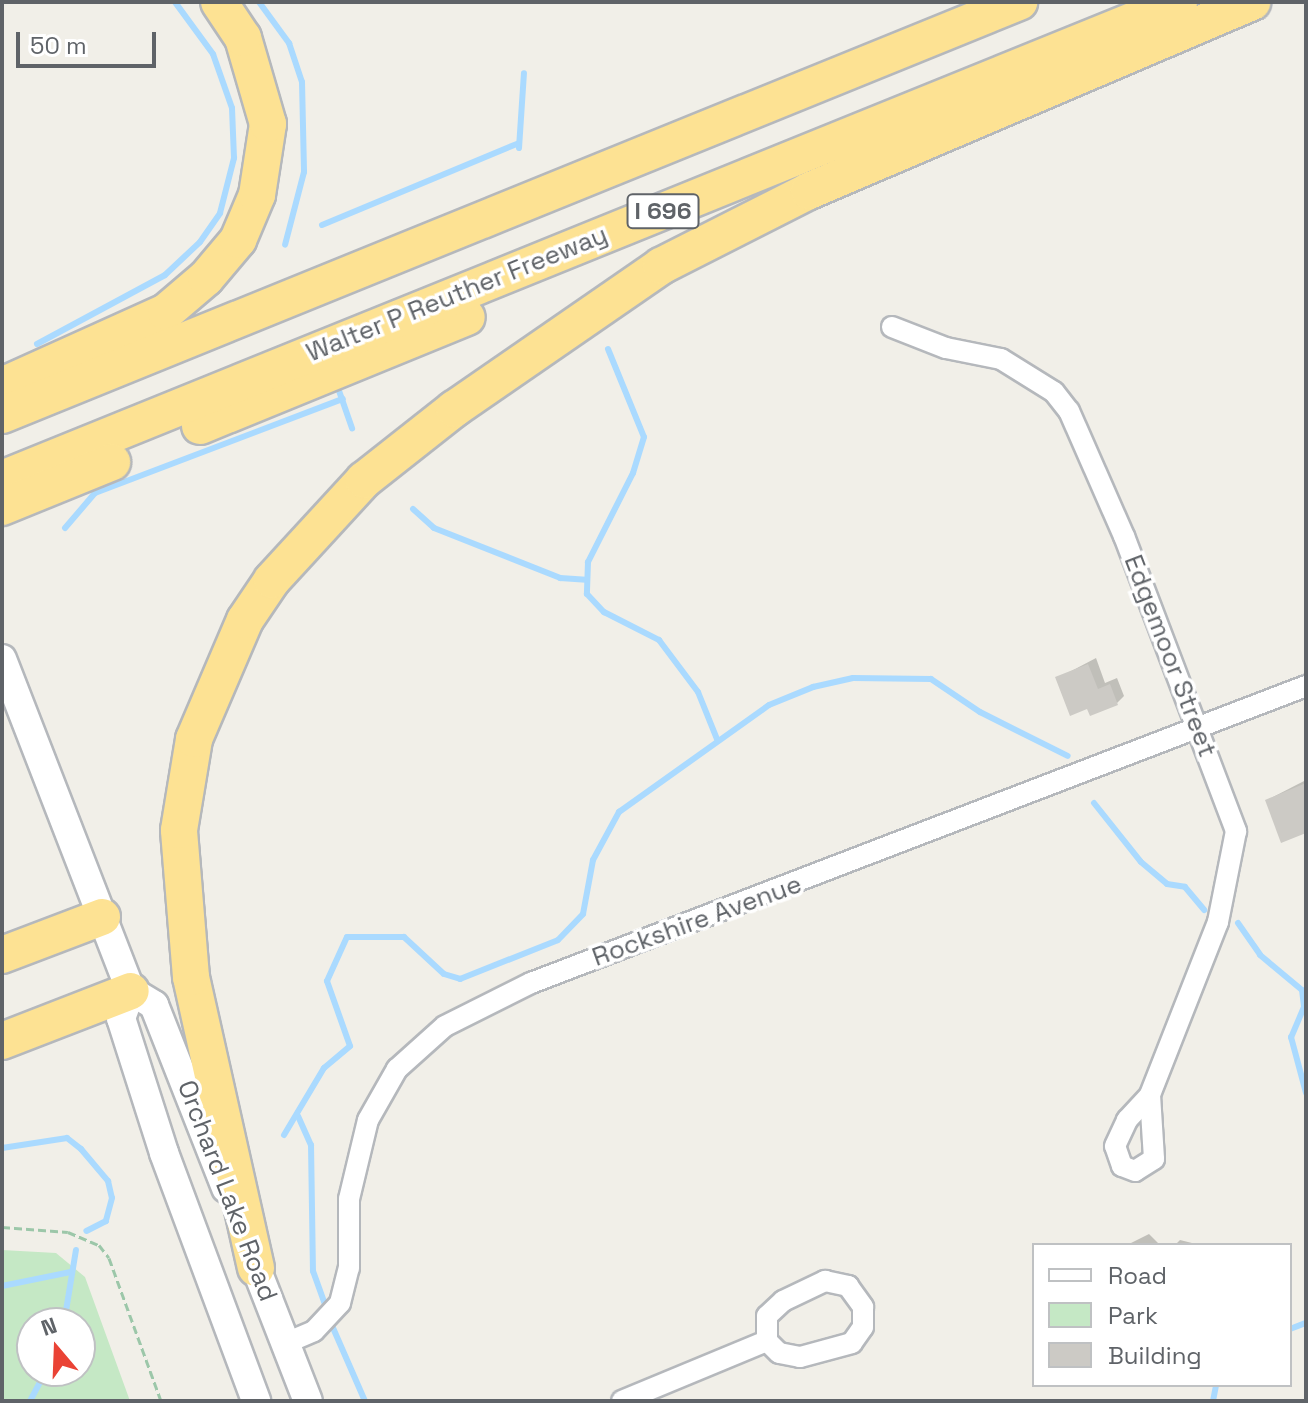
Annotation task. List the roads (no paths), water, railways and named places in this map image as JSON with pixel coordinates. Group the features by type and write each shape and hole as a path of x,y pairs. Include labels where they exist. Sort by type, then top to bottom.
{"highway":[{"path":"2,386 166,312 206,278 238,240 257,195 268,124 243,38 219,2"},
{"name":"I 696","path":"2,415 1019,2"},
{"name":"Walter P Reuther Freeway","path":"2,479 1179,2"},
{"path":"262,1282 191,977 179,830 194,739 245,620 279,571 364,480 454,409 661,266 809,191 1252,2"},
{"path":"2,507 481,311 634,223"},
{"path":"2,955 102,917"},
{"path":"2,1041 131,991"}],"main road":[{"name":"Orchard Lake Road","path":"2,659 131,991 154,1005 308,1401"},
{"name":"Orchard Lake Road","path":"131,991 121,1018 256,1401"},
{"path":"223,1312 227,1283 235,1278 262,1282"}],"street":[{"name":"Edgemoor Street","path":"892,327 946,348 1001,359 1054,392 1069,411 1199,728 1236,831 1218,922 1150,1095"},
{"name":"Rockshire Avenue","path":"286,1343 314,1331 340,1303 349,1268 351,1186 368,1120 397,1069 445,1026 531,983 1306,686"},
{"path":"825,1281 848,1286 863,1307 863,1327 852,1343 800,1357 779,1353 767,1341 767,1316 783,1301 825,1281"},
{"path":"622,1401 767,1341"}],"waterway":[{"path":"37,344 165,275 200,242 220,213 234,158 232,108 213,54 175,2"},
{"path":"259,2 289,43 302,82 304,172 285,245"},
{"path":"519,148 524,73"},
{"path":"322,225 517,144"},
{"path":"608,349 644,437 633,473 588,562 587,594 604,612 659,640 698,692 717,739"},
{"path":"337,385 352,428"},
{"path":"65,528 95,493 343,399"},
{"path":"413,509 434,528 560,578 586,580"},
{"path":"284,1135 324,1068 350,1046 327,981 347,937 404,937 444,974 460,979 558,940 583,914 593,860 619,812 769,705 813,687 853,678 931,679 980,712 1068,756"},
{"path":"1094,803 1141,862 1167,884 1185,887 1204,910"},
{"path":"1238,923 1260,955 1302,990 1304,1007 1291,1037 1306,1093"},
{"path":"298,1116 311,1145 313,1271 327,1310"},
{"path":"2,1148 67,1138 81,1149 108,1181 112,1198 106,1221 86,1231"},
{"path":"67,1307 76,1250"},
{"path":"2,1286 71,1272"},
{"path":"330,1321 365,1401"},
{"path":"1292,1328 1306,1323"},
{"path":"30,1401 37,1387"},
{"path":"1213,1401 1216,1387"}]}
